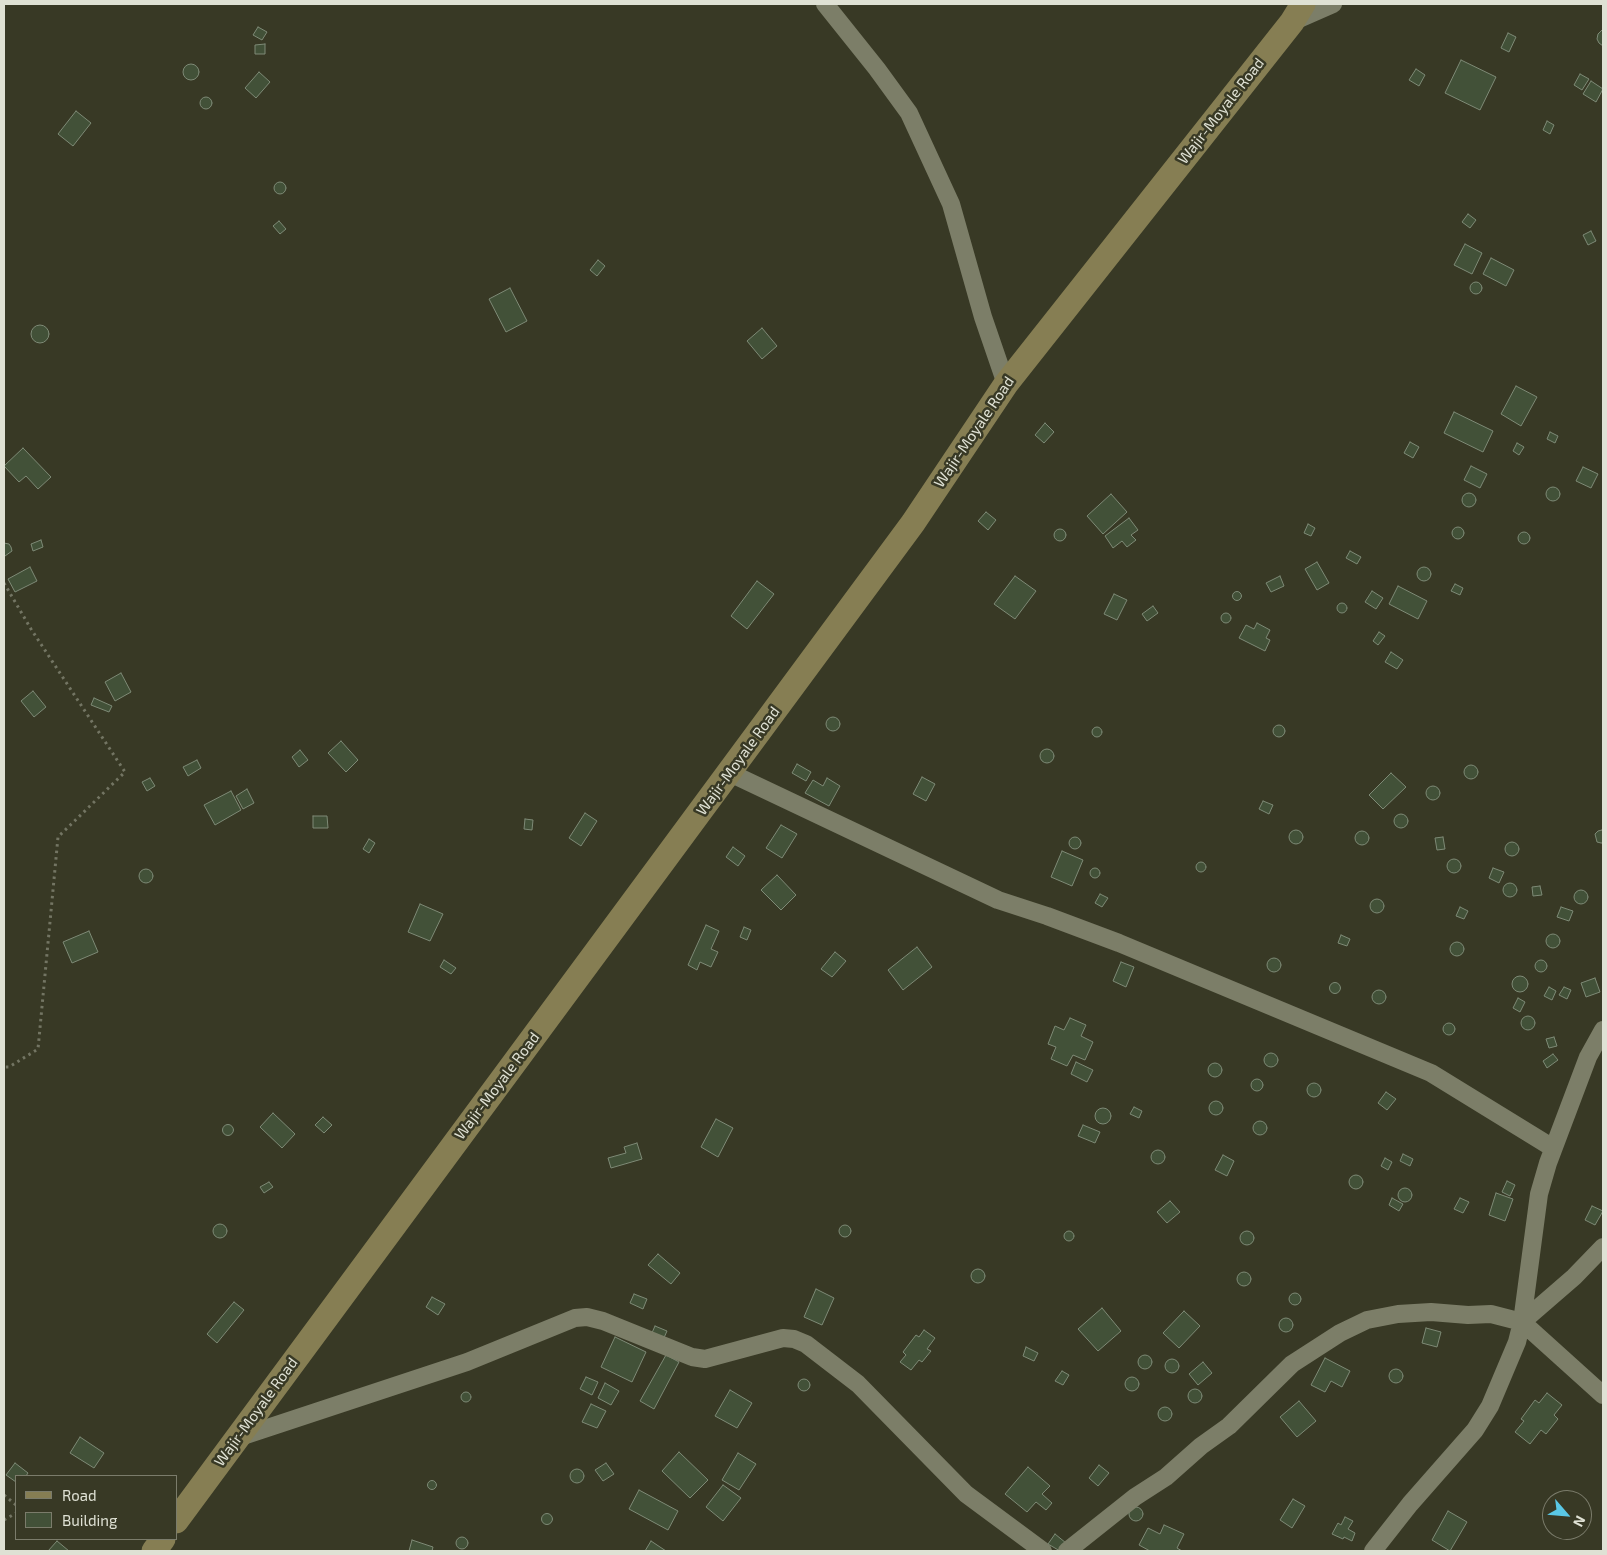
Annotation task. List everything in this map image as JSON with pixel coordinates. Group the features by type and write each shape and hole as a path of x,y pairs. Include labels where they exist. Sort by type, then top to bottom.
{"main road":[{"name":"Wajir-Moyale Road","path":"178,1518 912,523 1006,384 1297,13"},
{"path":"154,1551 162,1540"}],"street":[{"path":"824,4 877,69 909,113 951,204 983,317 1006,384"},
{"path":"1297,13 1333,4"},
{"path":"730,772 998,900 1119,943 1431,1073 1553,1148"},
{"path":"1373,1551 1410,1504 1475,1430 1490,1406 1517,1342 1522,1322 1539,1194 1553,1148 1588,1057 1603,1030"},
{"path":"1522,1322 1574,1277 1603,1247"},
{"path":"1067,1551 1229,1426 1292,1364 1340,1333 1366,1320 1398,1314 1422,1313 1492,1314 1522,1322 1603,1395"},
{"path":"236,1438 468,1362 575,1318 603,1321 692,1357 705,1360 783,1338 794,1339 806,1344 858,1384 966,1494 1042,1551"}],"path":[{"path":"4,583 31,629 125,772 58,837 38,1049 9,1067 4,1067"},
{"path":"4,1495 15,1504"},
{"path":"4,1520 15,1514"}],"building":[{"path":"258,27 267,32 262,40 253,35"},
{"path":"1603,29 1603,46 1597,39 1598,34"},
{"path":"1508,33 1516,37 1509,52 1501,48"},
{"path":"265,44 265,54 255,54 255,45"},
{"path":"1461,60 1496,77 1480,110 1445,93"},
{"path":"191,64 197,66 199,72 197,78 191,80 185,78 183,72 185,66"},
{"path":"1416,69 1425,75 1419,86 1409,80"},
{"path":"259,72 270,82 256,98 245,88"},
{"path":"1580,74 1589,79 1582,90 1574,85"},
{"path":"1591,81 1603,89 1596,102 1583,94"},
{"path":"204,97 208,97 212,103 208,109 204,109 200,105 200,101"},
{"path":"76,111 91,123 73,146 58,134"},
{"path":"1547,121 1554,125 1550,134 1543,130"},
{"path":"278,182 282,182 286,188 282,194 278,194 274,190 274,186"},
{"path":"1468,214 1476,220 1470,228 1462,222"},
{"path":"279,221 286,229 280,234 273,226"},
{"path":"1591,231 1596,241 1588,245 1583,235"},
{"path":"1465,244 1482,253 1472,274 1454,265"},
{"path":"1491,258 1514,270 1506,286 1483,274"},
{"path":"598,260 605,266 597,276 590,270"},
{"path":"1476,282 1482,288 1476,294 1470,288"},
{"path":"510,288 527,321 506,332 489,299"},
{"path":"40,325 46,328 49,334 46,340 40,343 34,340 31,334 34,328"},
{"path":"762,328 777,346 762,359 747,341"},
{"path":"1516,386 1537,397 1521,426 1501,414"},
{"path":"1454,412 1493,431 1483,452 1444,433"},
{"path":"1045,423 1054,432 1044,443 1035,435"},
{"path":"1550,432 1558,436 1555,443 1547,439"},
{"path":"1410,442 1419,447 1413,458 1404,453"},
{"path":"1517,443 1524,447 1519,455 1513,451"},
{"path":"23,448 51,477 38,489 26,476 19,482 4,466"},
{"path":"1471,466 1487,474 1480,488 1464,480"},
{"path":"1583,467 1598,474 1591,488 1576,481"},
{"path":"1553,487 1558,489 1560,494 1558,499 1553,501 1548,499 1546,494 1548,489"},
{"path":"1469,493 1474,495 1476,500 1474,505 1469,507 1464,505 1462,500 1464,495"},
{"path":"1111,494 1127,512 1103,534 1087,516"},
{"path":"986,512 996,520 988,530 978,521"},
{"path":"1129,518 1138,530 1131,535 1136,540 1127,547 1122,541 1113,548 1105,536"},
{"path":"1308,524 1315,528 1311,536 1304,533"},
{"path":"1456,527 1460,527 1464,533 1460,539 1456,539 1452,535 1452,531"},
{"path":"1058,529 1062,529 1066,535 1062,541 1058,541 1054,537 1054,533"},
{"path":"1522,532 1526,532 1530,538 1526,544 1522,544 1518,540 1518,536"},
{"path":"41,540 43,547 33,551 31,544"},
{"path":"4,543 9,544 12,551 5,556 4,556"},
{"path":"1350,551 1361,557 1357,564 1346,558"},
{"path":"1317,562 1329,583 1317,590 1305,569"},
{"path":"30,567 37,581 15,592 8,579"},
{"path":"1424,567 1429,569 1431,574 1429,579 1424,581 1419,579 1417,574 1419,569"},
{"path":"1015,576 1036,591 1015,619 994,604"},
{"path":"1280,576 1284,586 1271,592 1266,583"},
{"path":"757,581 774,594 747,629 731,616"},
{"path":"1455,584 1463,588 1460,595 1451,591"},
{"path":"1398,586 1427,601 1418,619 1389,604"},
{"path":"1237,591 1242,596 1237,601 1232,596"},
{"path":"1372,591 1383,598 1376,609 1365,602"},
{"path":"1114,594 1127,600 1117,620 1104,614"},
{"path":"1342,603 1347,608 1342,613 1337,608"},
{"path":"1153,606 1158,613 1147,621 1142,614"},
{"path":"1226,613 1231,618 1226,623 1221,618"},
{"path":"1257,623 1270,630 1266,638 1270,640 1265,651 1239,638 1246,625 1254,629"},
{"path":"1379,632 1385,636 1378,645 1373,641"},
{"path":"1391,652 1403,660 1397,669 1385,662"},
{"path":"121,673 131,692 115,701 105,682"},
{"path":"33,691 46,707 34,717 21,701"},
{"path":"94,698 112,706 109,712 91,705"},
{"path":"830,717 836,717 840,724 836,731 830,731 826,727 826,721"},
{"path":"1277,725 1281,725 1285,731 1281,737 1277,737 1273,733 1273,729"},
{"path":"1097,727 1102,732 1097,737 1092,732"},
{"path":"341,741 358,760 346,772 328,753"},
{"path":"1044,749 1050,749 1054,756 1050,763 1044,763 1040,759 1040,753"},
{"path":"300,750 308,760 299,767 292,757"},
{"path":"197,760 201,768 188,776 183,767"},
{"path":"797,764 811,772 806,781 792,773"},
{"path":"1471,765 1476,767 1478,772 1476,777 1471,779 1466,777 1464,772 1466,767"},
{"path":"1391,773 1406,787 1383,809 1369,795"},
{"path":"922,777 935,784 926,801 913,794"},
{"path":"150,778 155,786 147,791 142,782"},
{"path":"827,778 840,786 829,806 805,793 813,780 823,786"},
{"path":"1433,786 1438,788 1440,793 1438,798 1433,800 1428,798 1426,793 1428,788"},
{"path":"247,789 254,803 243,809 236,796"},
{"path":"231,791 241,810 215,825 204,805"},
{"path":"1263,801 1273,805 1269,814 1259,809"},
{"path":"585,813 597,821 581,846 569,838"},
{"path":"1401,814 1406,816 1408,821 1406,826 1401,828 1396,826 1394,821 1396,816"},
{"path":"313,816 327,816 328,828 313,828"},
{"path":"525,819 533,820 532,830 524,829"},
{"path":"781,825 797,834 782,858 766,848"},
{"path":"1296,830 1301,832 1303,837 1301,842 1296,844 1291,842 1289,837 1291,832"},
{"path":"1603,830 1603,843 1597,842 1595,834"},
{"path":"1362,831 1367,833 1369,838 1367,843 1362,845 1357,843 1355,838 1357,833"},
{"path":"1077,837 1080,838 1080,848 1073,849 1070,848 1069,841 1070,838"},
{"path":"1443,837 1445,849 1437,850 1435,838"},
{"path":"369,839 375,843 369,853 363,849"},
{"path":"1512,842 1517,844 1519,849 1517,854 1512,856 1507,854 1505,849 1507,844"},
{"path":"733,847 745,856 738,866 726,857"},
{"path":"1062,851 1083,860 1072,886 1051,877"},
{"path":"1454,859 1459,861 1461,866 1459,871 1454,873 1449,871 1447,866 1449,861"},
{"path":"1201,862 1206,867 1201,872 1196,867"},
{"path":"1093,868 1097,868 1100,873 1099,877 1093,878 1090,875 1090,871"},
{"path":"1493,868 1504,872 1499,883 1489,878"},
{"path":"146,869 151,871 153,876 151,881 146,883 141,881 139,876 141,871"},
{"path":"777,875 796,895 781,910 761,890"},
{"path":"1510,883 1515,885 1517,890 1515,895 1510,897 1505,895 1503,890 1505,885"},
{"path":"1540,886 1542,895 1533,896 1532,887"},
{"path":"1581,890 1586,892 1588,897 1586,902 1581,904 1576,902 1574,897 1576,892"},
{"path":"1100,894 1108,898 1102,907 1095,903"},
{"path":"1377,899 1382,901 1384,906 1382,911 1377,913 1372,911 1370,906 1372,901"},
{"path":"420,904 443,914 430,941 408,932"},
{"path":"1460,907 1468,911 1464,919 1456,916"},
{"path":"1561,907 1573,911 1569,921 1557,917"},
{"path":"706,925 719,931 711,949 718,952 711,967 700,962 697,970 688,965"},
{"path":"744,927 751,930 747,940 740,937"},
{"path":"89,931 98,952 72,963 63,942"},
{"path":"1553,934 1558,936 1560,941 1558,946 1553,948 1548,946 1546,941 1548,936"},
{"path":"1341,935 1350,939 1347,946 1338,943"},
{"path":"1457,942 1462,944 1464,949 1462,954 1457,956 1452,954 1450,949 1452,944"},
{"path":"917,947 932,967 903,990 888,970"},
{"path":"835,952 846,961 832,977 821,969"},
{"path":"1274,958 1279,960 1281,965 1279,970 1274,972 1269,970 1267,965 1269,960"},
{"path":"444,960 456,968 451,974 440,967"},
{"path":"1539,960 1543,960 1547,966 1543,972 1539,972 1535,968 1535,964"},
{"path":"1121,962 1134,967 1126,987 1113,981"},
{"path":"1520,976 1526,978 1528,984 1526,990 1520,992 1514,990 1512,984 1514,978"},
{"path":"1595,978 1600,992 1586,997 1581,983"},
{"path":"1333,983 1337,983 1340,988 1339,992 1333,993 1330,990 1330,986"},
{"path":"1549,987 1556,991 1552,1000 1544,996"},
{"path":"1564,987 1571,990 1567,999 1559,995"},
{"path":"1379,990 1384,992 1386,997 1384,1002 1379,1004 1374,1002 1372,997 1374,992"},
{"path":"1518,998 1525,1002 1520,1012 1513,1008"},
{"path":"1528,1016 1533,1018 1535,1023 1533,1028 1528,1030 1523,1028 1521,1023 1523,1018"},
{"path":"1070,1018 1086,1025 1081,1036 1093,1042 1085,1060 1073,1055 1067,1066 1051,1059 1056,1047 1048,1044 1055,1026 1064,1030"},
{"path":"1447,1023 1451,1023 1455,1029 1451,1035 1447,1035 1443,1031 1443,1027"},
{"path":"1554,1037 1557,1046 1549,1048 1546,1039"},
{"path":"1271,1053 1276,1055 1278,1060 1276,1065 1271,1067 1266,1065 1264,1060 1266,1055"},
{"path":"1553,1054 1558,1060 1547,1068 1543,1061"},
{"path":"1076,1062 1093,1070 1087,1082 1071,1074"},
{"path":"1215,1063 1220,1065 1222,1070 1220,1075 1215,1077 1210,1075 1208,1070 1210,1065"},
{"path":"1259,1079 1262,1080 1262,1090 1255,1091 1252,1090 1251,1083 1252,1080"},
{"path":"1314,1083 1319,1085 1321,1090 1319,1095 1314,1097 1309,1095 1307,1090 1309,1085"},
{"path":"1386,1092 1396,1099 1387,1110 1378,1103"},
{"path":"1216,1101 1221,1103 1223,1108 1221,1113 1216,1115 1211,1113 1209,1108 1211,1103"},
{"path":"1134,1107 1142,1111 1139,1118 1130,1114"},
{"path":"1103,1108 1109,1110 1111,1116 1109,1122 1103,1124 1097,1122 1095,1116 1097,1110"},
{"path":"273,1113 295,1134 282,1148 260,1127"},
{"path":"323,1117 332,1125 324,1133 315,1125"},
{"path":"716,1119 733,1128 718,1157 701,1147"},
{"path":"1260,1121 1265,1123 1267,1128 1265,1133 1260,1135 1255,1133 1253,1128 1255,1123"},
{"path":"228,1124 234,1130 228,1136 222,1130"},
{"path":"1083,1125 1100,1132 1095,1143 1078,1136"},
{"path":"637,1143 642,1159 611,1168 608,1158 626,1153 624,1147"},
{"path":"1158,1150 1163,1152 1165,1157 1163,1162 1158,1164 1153,1162 1151,1157 1153,1152"},
{"path":"1403,1154 1413,1159 1410,1166 1400,1161"},
{"path":"1223,1155 1234,1161 1227,1176 1215,1170"},
{"path":"1385,1158 1392,1162 1388,1170 1381,1166"},
{"path":"1356,1175 1361,1177 1363,1182 1361,1187 1356,1189 1351,1187 1349,1182 1351,1177"},
{"path":"1507,1181 1515,1185 1510,1196 1502,1192"},
{"path":"269,1182 273,1187 264,1193 260,1187"},
{"path":"1405,1188 1410,1190 1412,1195 1410,1200 1405,1202 1400,1200 1398,1195 1400,1190"},
{"path":"1496,1193 1513,1199 1505,1221 1489,1215"},
{"path":"1392,1198 1403,1204 1399,1211 1389,1205"},
{"path":"1460,1198 1469,1202 1463,1213 1454,1209"},
{"path":"1170,1201 1180,1212 1167,1223 1157,1212"},
{"path":"1592,1206 1603,1211 1595,1225 1585,1220"},
{"path":"220,1224 225,1226 227,1231 225,1236 220,1238 215,1236 213,1231 215,1226"},
{"path":"847,1225 850,1226 850,1236 843,1237 840,1236 839,1229 840,1226"},
{"path":"1067,1231 1071,1231 1074,1236 1073,1240 1067,1241 1064,1238 1064,1234"},
{"path":"1247,1231 1252,1233 1254,1238 1252,1243 1247,1245 1242,1243 1240,1238 1242,1233"},
{"path":"658,1254 680,1273 671,1284 648,1265"},
{"path":"978,1269 983,1271 985,1276 983,1281 978,1283 973,1281 971,1276 973,1271"},
{"path":"1244,1272 1249,1274 1251,1279 1249,1284 1244,1286 1239,1284 1237,1279 1239,1274"},
{"path":"816,1289 834,1298 822,1325 804,1317"},
{"path":"1297,1293 1300,1294 1300,1304 1293,1305 1290,1304 1289,1297 1290,1294"},
{"path":"634,1294 647,1299 643,1309 630,1303"},
{"path":"432,1297 445,1304 438,1315 426,1307"},
{"path":"234,1302 244,1310 217,1343 207,1334"},
{"path":"1102,1308 1121,1331 1098,1351 1078,1329"},
{"path":"1184,1311 1200,1326 1179,1348 1163,1333"},
{"path":"1286,1318 1291,1320 1293,1325 1291,1330 1286,1332 1281,1330 1279,1325 1281,1320"},
{"path":"655,1326 667,1331 663,1340 651,1335"},
{"path":"1426,1328 1441,1332 1437,1347 1422,1343"},
{"path":"924,1330 935,1338 927,1349 931,1351 922,1362 919,1360 911,1370 900,1362 906,1355 903,1352 916,1335 919,1337"},
{"path":"615,1337 646,1352 632,1382 601,1367"},
{"path":"1026,1347 1038,1353 1034,1361 1023,1356"},
{"path":"666,1355 679,1362 654,1409 640,1401"},
{"path":"1145,1355 1150,1357 1152,1362 1150,1367 1145,1369 1140,1367 1138,1362 1140,1357"},
{"path":"1325,1358 1350,1371 1342,1387 1331,1381 1325,1392 1311,1385"},
{"path":"1172,1359 1177,1361 1179,1366 1177,1371 1172,1373 1167,1371 1165,1366 1167,1361"},
{"path":"1203,1362 1212,1373 1198,1385 1189,1374"},
{"path":"1396,1369 1401,1371 1403,1376 1401,1381 1396,1383 1391,1381 1389,1376 1391,1371"},
{"path":"1062,1371 1069,1375 1063,1385 1055,1381"},
{"path":"586,1377 598,1382 592,1395 580,1389"},
{"path":"1132,1377 1137,1379 1139,1384 1137,1389 1132,1391 1127,1389 1125,1384 1127,1379"},
{"path":"806,1379 809,1380 809,1390 802,1391 799,1390 798,1383 799,1380"},
{"path":"605,1383 619,1391 611,1405 598,1398"},
{"path":"1195,1389 1200,1391 1202,1396 1200,1401 1195,1403 1190,1401 1188,1396 1190,1391"},
{"path":"730,1390 752,1403 737,1428 715,1416"},
{"path":"466,1392 471,1397 466,1402 461,1397"},
{"path":"1547,1393 1562,1405 1554,1415 1558,1419 1546,1434 1541,1430 1530,1444 1515,1432 1524,1421 1521,1419 1535,1400 1539,1403"},
{"path":"1299,1401 1316,1421 1297,1437 1280,1417"},
{"path":"591,1404 606,1411 597,1428 582,1422"},
{"path":"1165,1407 1170,1409 1172,1414 1170,1419 1165,1421 1160,1419 1158,1414 1160,1409"},
{"path":"80,1437 104,1453 94,1468 70,1453"},
{"path":"679,1452 708,1480 690,1498 662,1471"},
{"path":"738,1453 756,1464 739,1490 722,1480"},
{"path":"15,1463 28,1473 27,1475 15,1475 15,1481 6,1475"},
{"path":"606,1463 614,1474 603,1481 595,1470"},
{"path":"1099,1465 1109,1473 1098,1486 1089,1478"},
{"path":"1028,1467 1050,1486 1042,1494 1052,1503 1046,1510 1036,1502 1027,1512 1005,1494"},
{"path":"577,1469 582,1471 584,1476 582,1481 577,1483 572,1481 570,1476 572,1471"},
{"path":"432,1480 437,1485 432,1490 427,1485"},
{"path":"723,1485 741,1498 723,1521 706,1507"},
{"path":"639,1490 678,1511 668,1530 629,1509"},
{"path":"1293,1499 1305,1506 1292,1528 1280,1520"},
{"path":"1136,1507 1141,1509 1143,1514 1141,1519 1136,1521 1131,1519 1129,1514 1131,1509"},
{"path":"1448,1511 1467,1522 1450,1551 1432,1540"},
{"path":"547,1513 553,1519 547,1525 541,1519"},
{"path":"1345,1517 1353,1521 1348,1529 1355,1533 1352,1541 1332,1534 1338,1523 1341,1525"},
{"path":"1164,1525 1184,1534 1177,1548 1182,1551 1150,1551 1139,1545 1148,1528 1160,1534"},
{"path":"1055,1534 1066,1543 1060,1551 1048,1544"},
{"path":"460,1537 464,1537 468,1543 464,1549 460,1549 456,1545 456,1541"},
{"path":"412,1540 433,1547 432,1551 409,1551"},
{"path":"57,1541 69,1551 48,1551"},
{"path":"651,1541 666,1551 645,1551"}]}
